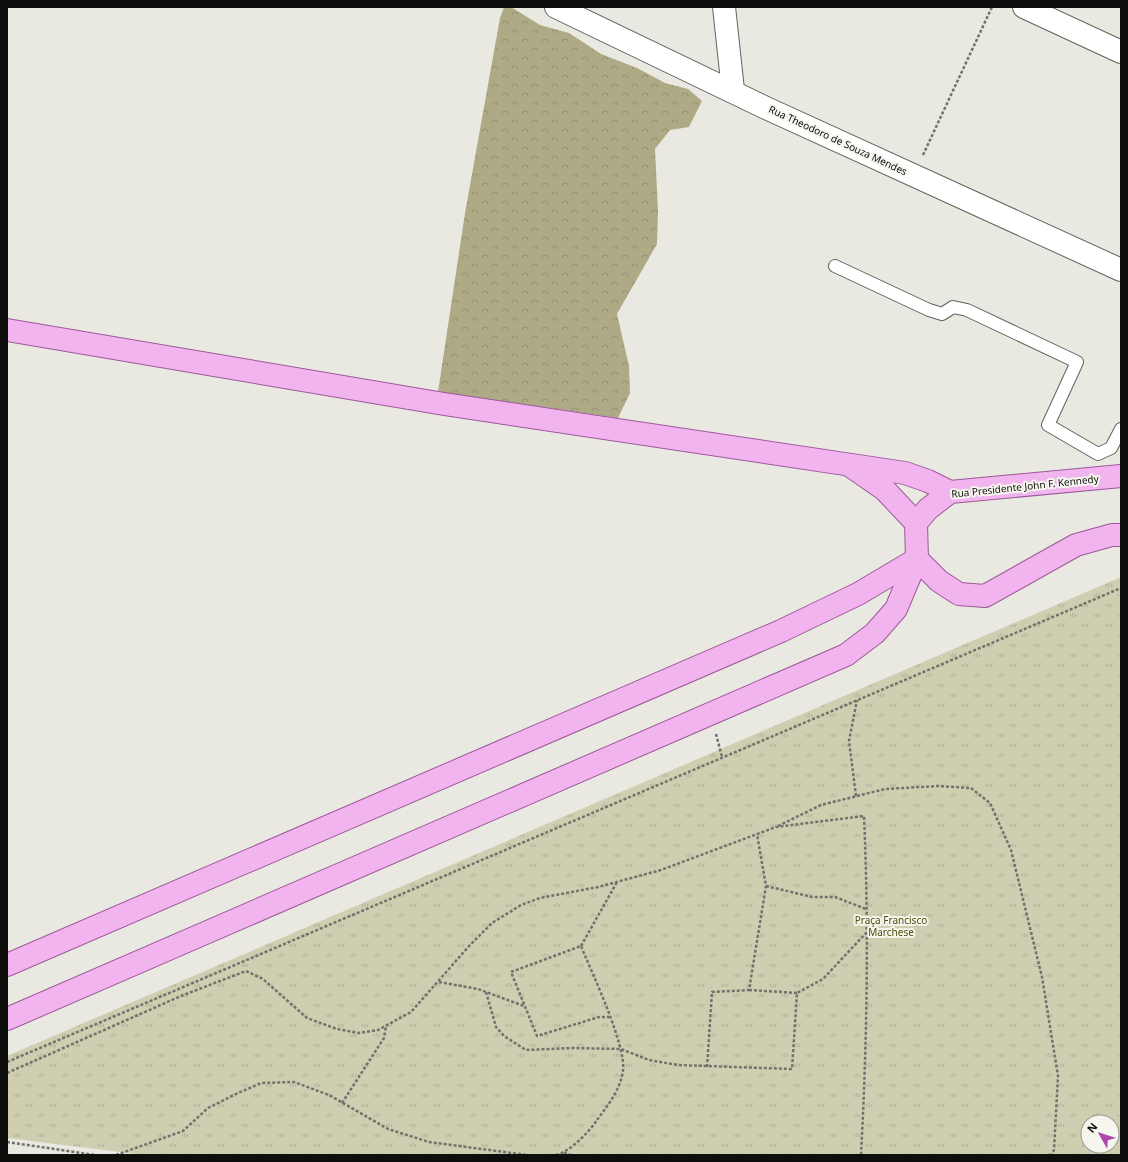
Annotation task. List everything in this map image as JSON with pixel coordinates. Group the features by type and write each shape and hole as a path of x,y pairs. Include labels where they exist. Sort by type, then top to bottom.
{"main road":[{"path":"7,330 444,404 905,473 950,492"},
{"path":"7,1019 846,655 875,633 896,609 917,559 916,523 885,490 848,465"},
{"name":"Rua Presidente John F. Kennedy","path":"916,523 928,509 950,492 1121,476"},
{"path":"917,559 939,581 959,594 985,596 1076,546 1112,534 1121,535"},
{"path":"7,965 781,631 858,594 917,559"}],"street":[{"name":"Rua Theodoro de Souza Mendes","path":"556,7 733,90 766,108 1121,270"},
{"path":"724,7 733,90"},
{"path":"1024,7 1121,52"}],"lane":[{"path":"836,266 929,310 942,314 953,307 967,310 1077,362 1048,425 1098,454 1111,448 1121,429"}],"path":[{"path":"913,175 992,7"},
{"path":"7,1062 1121,588"},
{"path":"856,796 849,741 857,700"},
{"path":"7,1073 181,996 246,971 263,979 307,1018 337,1029 359,1033 378,1030 411,1012 470,945 492,923 521,905 540,898 617,882 661,870 776,827 821,805 884,790 938,786 971,788 990,803 1011,850 1042,977 1058,1076 1054,1150 1051,1155"},
{"path":"776,827 864,816 867,1021 861,1155"},
{"path":"749,990 766,886 757,834"},
{"path":"610,1018 599,1017 537,1036 511,972 581,946 617,882"},
{"path":"766,886 812,897 835,897 866,909"},
{"path":"707,1067 712,992 749,990 797,993 823,979 866,933"},
{"path":"556,1155 563,1153 591,1128 616,1093 623,1070 621,1049 581,946"},
{"path":"438,982 486,992 525,1006"},
{"path":"486,992 496,1027 504,1036 526,1050 573,1048 621,1049 649,1060 678,1066 792,1069 797,993"},
{"path":"342,1103 384,1038 386,1025"},
{"path":"116,1155 183,1131 208,1108 261,1083 294,1082 310,1087 388,1129 429,1142 527,1155"},
{"path":"7,1142 95,1155"},
{"path":"563,1153 571,1155"}],"green space":[{"path":"504,7 511,7 540,25 569,33 601,54 637,68 665,83 688,89 702,101 689,127 670,130 655,149 658,211 657,244 617,314 629,366 630,393 618,418 438,392 465,213 500,18"},
{"name":"Praça Francisco Marchese","path":"1121,577 1121,1155 144,1155 7,1138 7,1056"}]}
